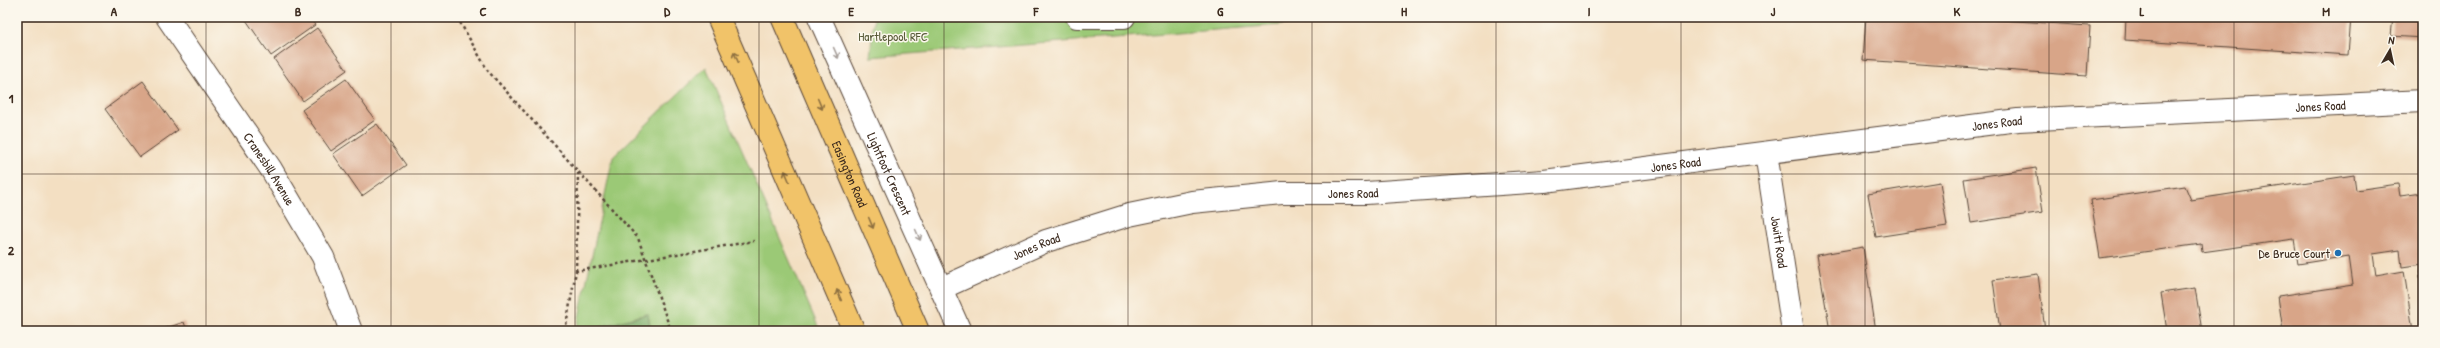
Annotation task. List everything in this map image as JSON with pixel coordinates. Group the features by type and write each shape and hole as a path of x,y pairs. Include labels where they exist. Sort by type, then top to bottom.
{"highway":[{"path":"718,17 854,331"},
{"name":"Easington Road","path":"782,17 918,331"}],"street":[{"name":"Cranesbill Avenue","path":"167,17 275,175 323,257 350,331"},
{"name":"Lightfoot Crescent","path":"820,17 960,331"},
{"path":"1077,17 1124,17"},
{"name":"Jones Road","path":"942,288 1046,241 1129,215 1192,202 1282,193 1366,193 1544,181 2018,120 2423,101"},
{"name":"Jowitt Road","path":"1766,153 1793,331"}],"path":[{"path":"457,17 488,71 638,238 671,331"},
{"path":"565,331 576,271 578,172"},
{"path":"576,271 754,241"},
{"path":"2423,271 2420,272 2423,290"}],"green space":[{"name":"Hartlepool RFC","path":"874,17 1383,17 870,57"},
{"path":"706,67 820,331 651,331 647,314 586,331 576,331 613,157"},
{"path":"648,314 651,331 586,331"}],"building":[{"path":"244,17 309,17 315,25 271,56"},
{"path":"1866,17 1956,17 2090,26 2087,76 1863,60"},
{"path":"2126,17 2351,17 2348,55 2125,40"},
{"path":"2393,17 2423,17 2423,38 2391,36"},
{"path":"317,28 347,70 303,101 274,59"},
{"path":"346,79 375,120 331,151 302,110"},
{"path":"143,81 178,130 140,157 105,109"},
{"path":"377,124 406,165 362,196 333,154"},
{"path":"2036,168 2043,212 1971,223 1964,179"},
{"name":"De Bruce Court","path":"2354,175 2356,190 2398,184 2400,196 2423,193 2423,264 2402,267 2400,250 2373,254 2376,276 2404,271 2413,331 2283,331 2278,296 2353,285 2349,256 2298,264 2294,239 2202,252 2201,244 2100,258 2091,200 2185,186 2191,200"},
{"path":"1940,182 1947,226 1876,237 1868,194"},
{"path":"1863,247 1876,331 1830,331 1817,255"},
{"path":"2038,274 2045,331 2000,331 1993,280"},
{"path":"2195,288 2202,331 2167,331 2161,293"},
{"path":"184,322 187,331 158,331"}],"place":[{"name":"De Bruce Court","path":"2338,253"}]}
